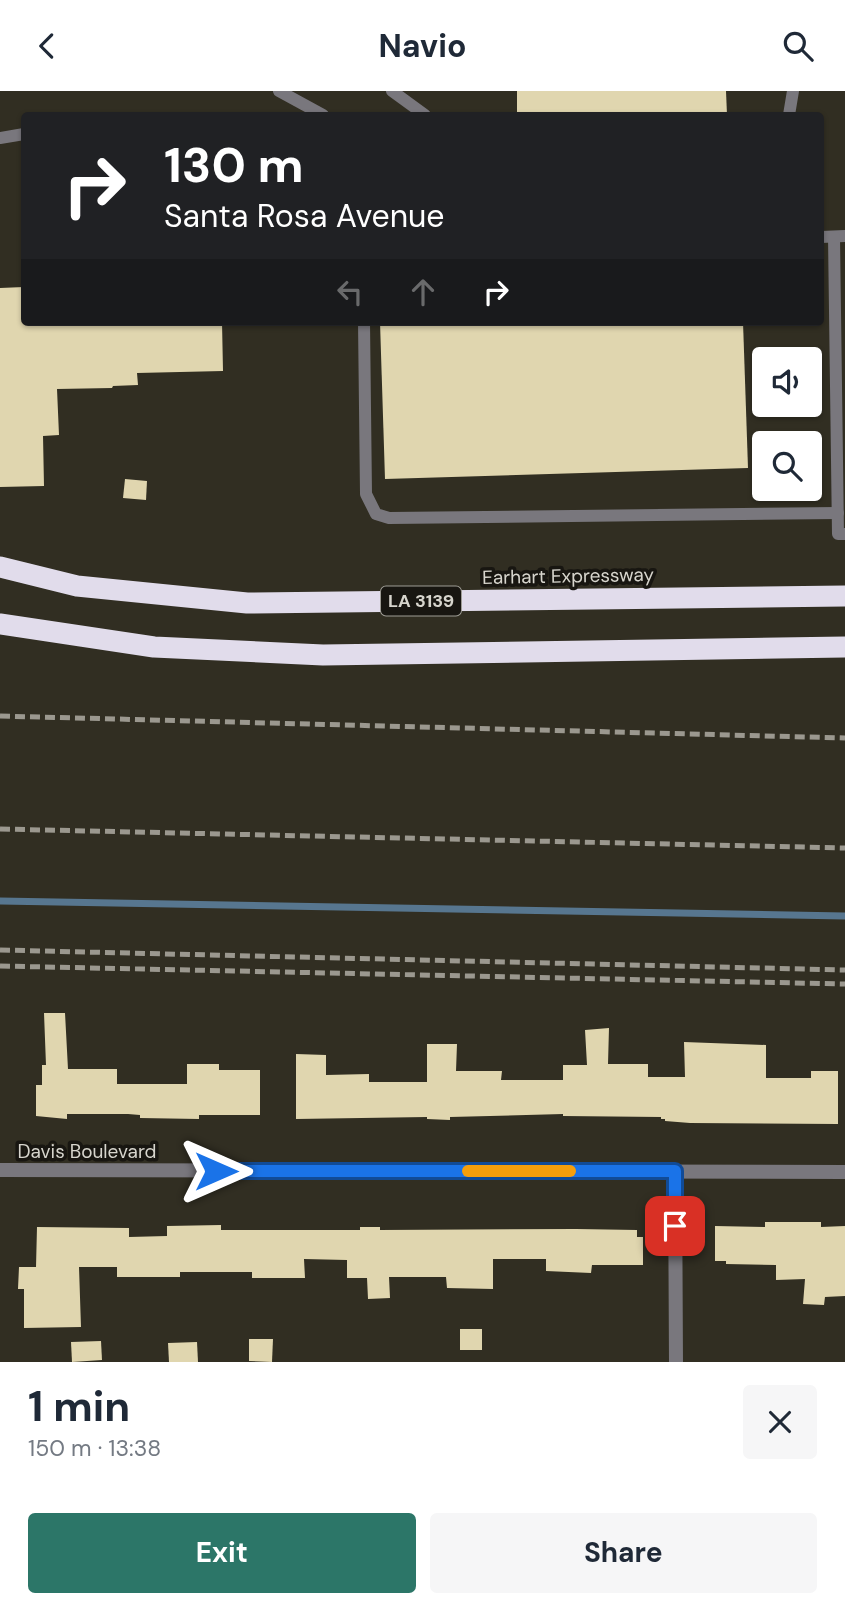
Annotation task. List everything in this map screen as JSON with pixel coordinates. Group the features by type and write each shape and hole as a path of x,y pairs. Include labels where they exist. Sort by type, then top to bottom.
{"highway":[{"name":"Earhart Expressway","path":"0,567 77,586 247,603 845,596"},
{"path":"0,624 154,647 323,655 845,647"}],"street":[{"name":"Davis Boulevard","path":"0,1170 845,1172"},
{"path":"675,1171 676,1362"}],"lane":[{"path":"279,91 318,112"},
{"path":"392,91 421,112"},
{"path":"790,112 793,91"},
{"path":"0,138 21,134"},
{"path":"833,237 838,534 845,534"},
{"path":"365,326 366,495 376,514 389,517 838,513"}],"building":[{"path":"517,91 726,91 727,112 517,112"},
{"path":"21,287 21,326 222,326 223,371 137,373 138,385 57,389 59,435 43,436 44,486 0,487 0,288"},
{"path":"380,326 743,326 748,468 385,479"},
{"path":"125,479 147,481 146,500 123,498"},
{"path":"44,1013 65,1013 68,1069 117,1069 117,1084 187,1084 187,1064 219,1064 219,1070 260,1070 260,1115 199,1115 199,1119 140,1118 140,1115 128,1114 67,1114 67,1119 36,1116 36,1085 42,1085 42,1065 46,1065"},
{"path":"609,1028 608,1064 648,1064 648,1077 685,1077 684,1042 766,1045 766,1078 811,1078 811,1071 838,1071 838,1124 690,1123 665,1121 661,1117 563,1114 450,1117 450,1120 427,1117 296,1119 296,1054 326,1055 326,1075 369,1074 369,1082 427,1082 427,1044 457,1044 456,1071 502,1071 501,1080 563,1080 563,1065 587,1065 585,1030"},
{"path":"765,1222 821,1222 821,1227 845,1226 845,1296 825,1297 824,1305 803,1304 805,1279 776,1280 776,1265 726,1264 726,1261 715,1261 715,1226 765,1227"},
{"path":"221,1225 221,1230 360,1230 360,1227 380,1227 380,1230 637,1230 637,1237 643,1237 643,1265 592,1265 591,1273 546,1271 546,1259 493,1259 493,1289 447,1288 446,1277 389,1277 390,1298 368,1299 367,1278 347,1278 347,1260 304,1259 305,1278 252,1278 252,1272 180,1272 180,1277 117,1277 117,1267 79,1267 81,1327 24,1328 24,1289 18,1289 19,1267 36,1267 37,1227 129,1228 129,1237 167,1236 167,1226"},
{"path":"460,1329 482,1329 482,1350 460,1350"},
{"path":"249,1339 273,1339 272,1362 249,1361"},
{"path":"101,1341 102,1360 72,1362 71,1342"},
{"path":"197,1342 198,1362 169,1362 168,1343"}],"waterway":[{"path":"0,901 845,916"}],"railway":[{"path":"0,716 845,738"},
{"path":"0,829 845,848"},
{"path":"0,950 845,970"},
{"path":"0,966 845,984"}],"slow traffic":[{"path":"468,1171 570,1171"}],"route":[{"path":"216,1171 675,1171 675,1226"}]}
